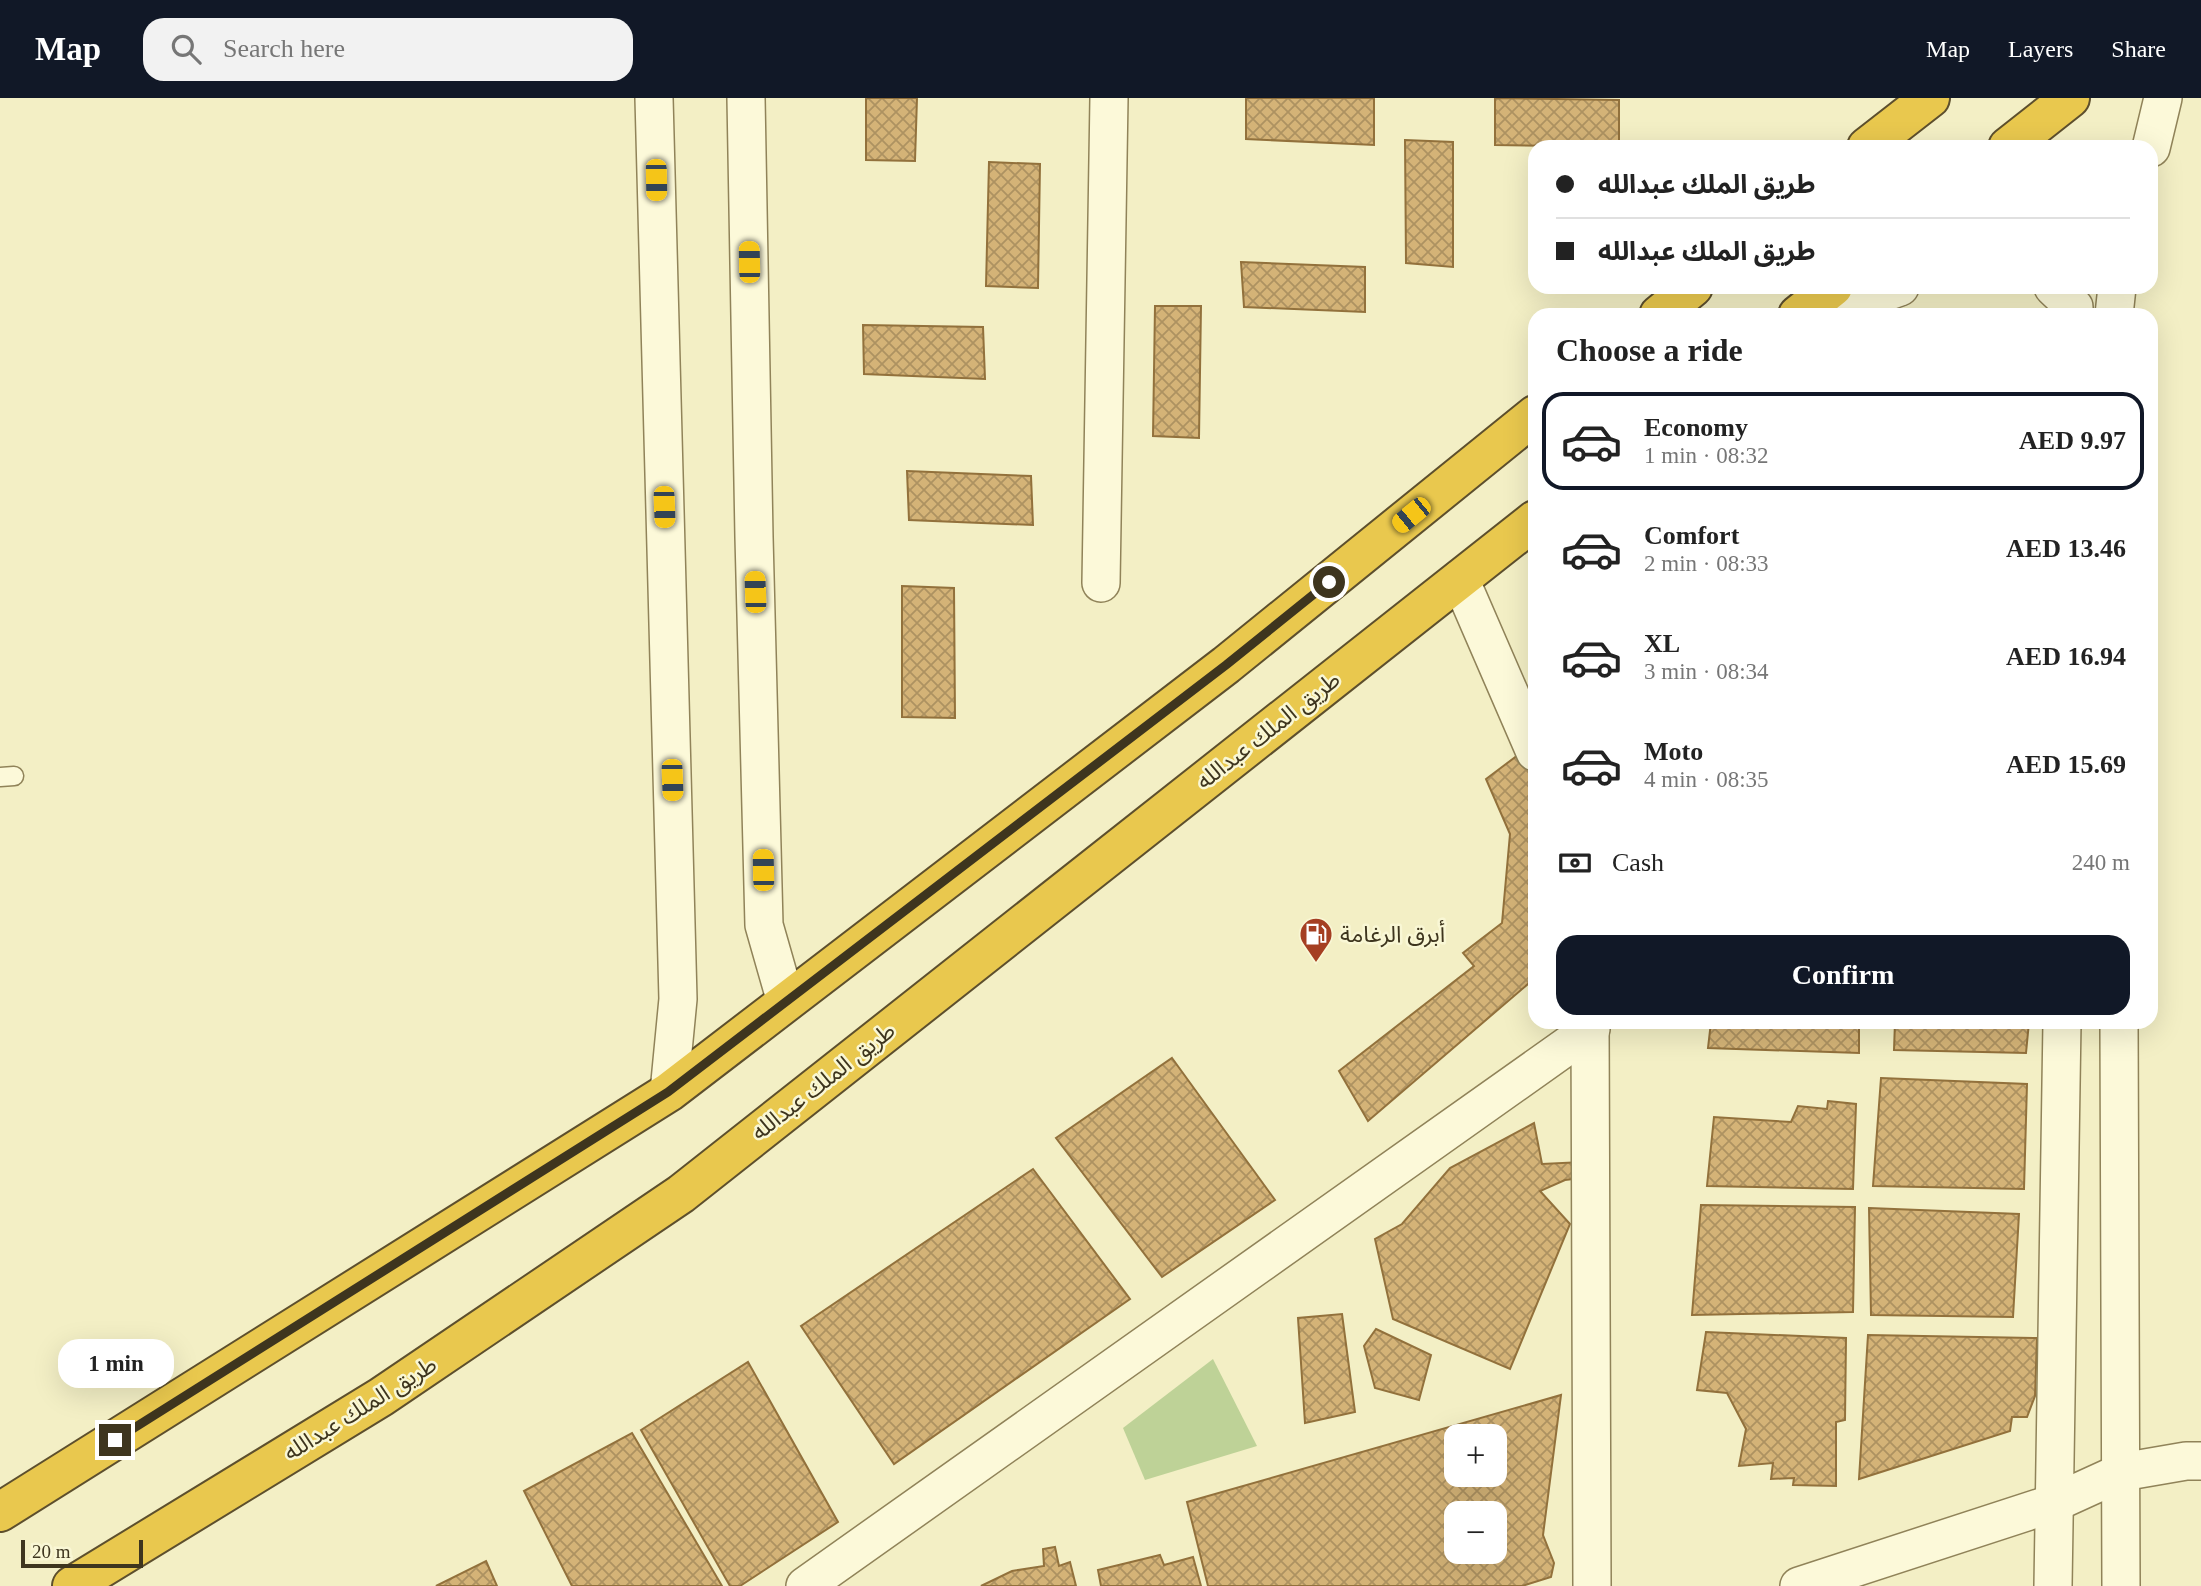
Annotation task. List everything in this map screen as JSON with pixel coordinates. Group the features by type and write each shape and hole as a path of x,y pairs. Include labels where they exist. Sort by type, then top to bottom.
{"highway":[{"path":"1876,140 1930,98"},
{"path":"2017,140 2070,98"},
{"path":"1668,308 1684,294"},
{"path":"1807,308 1824,294"},
{"path":"0,1512 668,1092 1226,665 1528,421"},
{"name":"طريق الملك عبدالله","path":"72,1586 381,1397 681,1194 1528,526"}],"street":[{"path":"654,98 678,999 668,1092"},
{"path":"746,98 753,523 764,925 786,1002"},
{"path":"1101,583 1109,98"},
{"path":"2153,140 2163,98"},
{"path":"1841,308 1880,294"},
{"path":"2060,294 2074,308"},
{"path":"1460,579 1528,736"},
{"path":"805,1586 1584,1029"},
{"path":"1590,1029 1592,1586"},
{"path":"2053,1586 2062,1029"},
{"path":"2119,1029 2121,1586"},
{"path":"1799,1586 2054,1503 2122,1472 2201,1461"}],"green space":[{"path":"1213,1359 1257,1446 1145,1480 1123,1428"}],"building":[{"path":"866,98 917,98 915,161 866,160"},
{"path":"1246,98 1374,98 1374,145 1246,139"},
{"path":"1495,98 1619,100 1619,140 1528,140 1528,146 1495,145"},
{"path":"1405,140 1453,142 1453,267 1406,263"},
{"path":"989,162 1040,164 1038,288 986,286"},
{"path":"1241,262 1365,267 1365,312 1244,307"},
{"path":"1155,306 1201,306 1199,438 1153,436"},
{"path":"863,325 983,327 985,379 864,374"},
{"path":"907,471 1031,476 1033,525 909,520"},
{"path":"902,586 954,588 955,718 902,717"},
{"path":"1526,749 1528,984 1368,1121 1339,1071 1474,966 1463,953 1502,923 1510,834 1486,779"},
{"path":"1710,1029 1859,1029 1859,1053 1708,1048"},
{"path":"1895,1029 2028,1029 2026,1053 1894,1050"},
{"path":"1172,1058 1275,1200 1162,1277 1056,1138"},
{"path":"1881,1078 2027,1084 2024,1189 1873,1186"},
{"path":"1828,1101 1856,1104 1853,1189 1707,1186 1714,1117 1791,1122 1798,1106 1827,1109"},
{"path":"1534,1123 1542,1164 1582,1162 1581,1178 1565,1180 1540,1191 1570,1224 1510,1369 1393,1319 1375,1239 1402,1224 1450,1168"},
{"path":"1033,1169 1130,1299 894,1464 801,1326"},
{"path":"1701,1205 1855,1207 1853,1312 1692,1315"},
{"path":"1869,1208 2019,1214 2013,1317 1871,1315"},
{"path":"1342,1314 1355,1412 1305,1423 1298,1318"},
{"path":"1376,1329 1431,1355 1419,1400 1375,1388 1364,1346"},
{"path":"1706,1332 1846,1338 1845,1420 1836,1422 1836,1486 1793,1485 1794,1478 1771,1479 1773,1463 1739,1466 1746,1429 1727,1393 1697,1390"},
{"path":"1868,1335 2037,1338 2035,1396 2027,1417 2012,1417 2010,1431 1859,1479"},
{"path":"748,1362 838,1522 740,1586 730,1586 641,1430"},
{"path":"1561,1395 1543,1535 1554,1563 1551,1577 1522,1586 1208,1586 1187,1502 1444,1428 1444,1487 1507,1487 1507,1424 1460,1424"},
{"path":"632,1433 722,1586 572,1586 524,1491"},
{"path":"1055,1547 1059,1566 1070,1562 1076,1586 981,1586 1012,1571 1044,1566 1043,1549"},
{"path":"1160,1555 1164,1565 1193,1557 1201,1586 1101,1586 1098,1570"},
{"path":"486,1561 497,1586 436,1586"}],"place":[{"name":"أبرق الرغامة","path":"1316,964"}],"route":[{"path":"115,1440 668,1092 1226,665 1329,582"}]}
